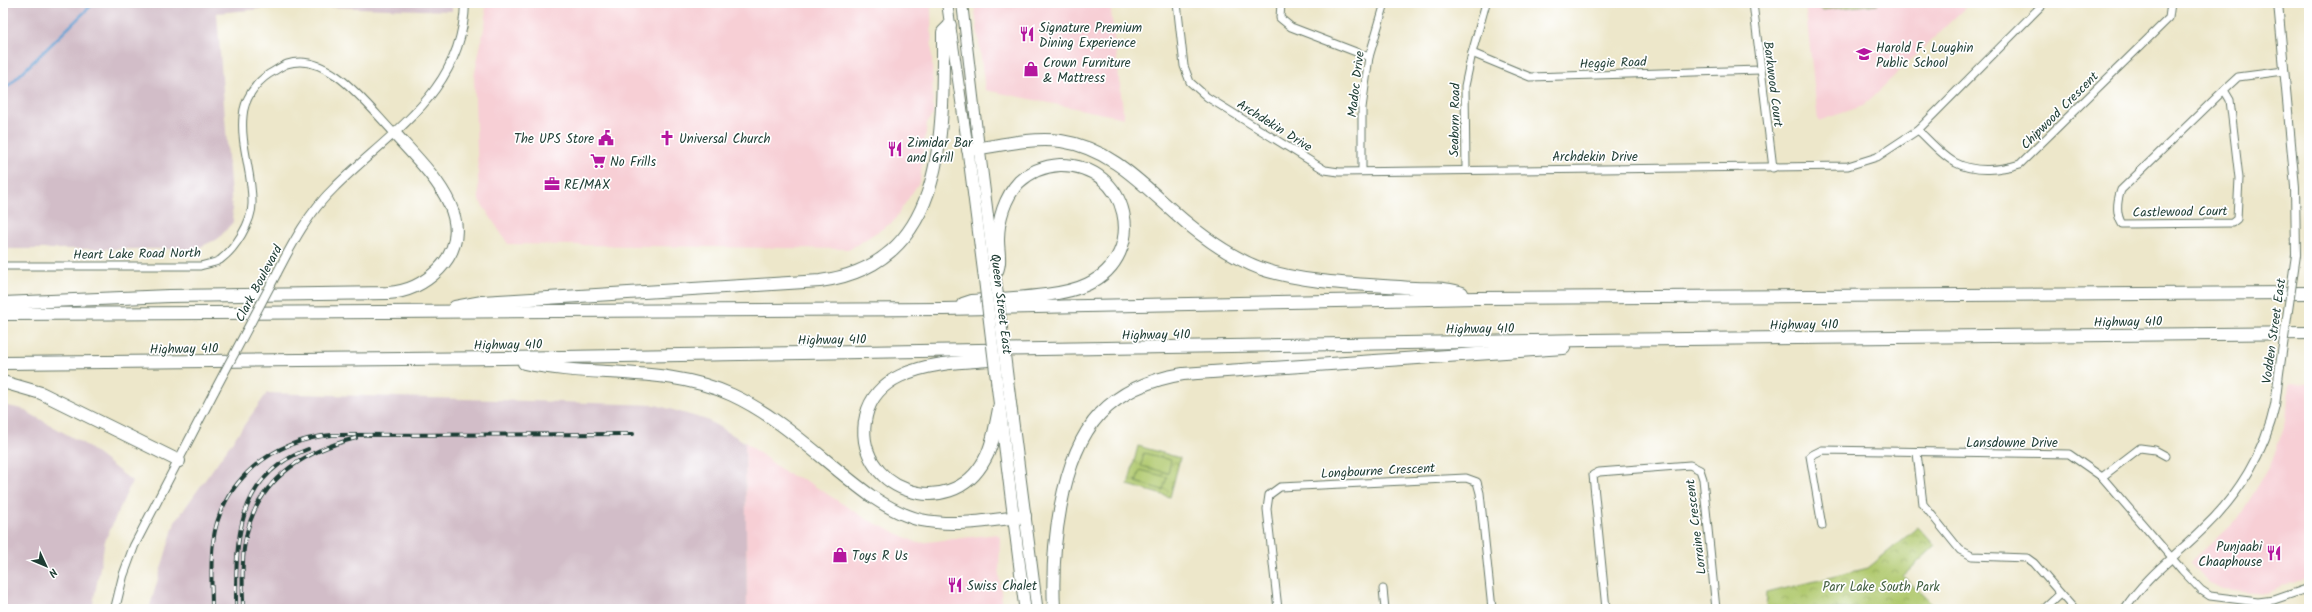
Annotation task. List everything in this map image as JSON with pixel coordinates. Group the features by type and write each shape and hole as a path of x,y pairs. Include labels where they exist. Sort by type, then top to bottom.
{"highway":[{"path":"424,312 482,302 820,281 838,279 868,266 899,244 912,228 928,195 938,156 941,131 943,32 950,25"},
{"path":"3,303 169,296 394,293 413,288 432,276 450,252 455,236 455,222 452,208 437,182 395,134"},
{"path":"974,149 1038,140 1060,141 1091,149 1121,166 1209,240 1229,253 1262,269 1330,281 1458,291 1476,298"},
{"path":"944,309 972,301 1063,291 1086,285 1097,280 1114,263 1124,242 1125,218 1122,206 1112,189 1096,174 1077,167 1048,166 1026,176 1010,194 1004,208 998,235 1000,266 989,275"},
{"name":"Highway 410","path":"3,314 944,309 1476,298 2309,293"},
{"name":"Highway 410","path":"3,364 1047,350 1587,340 2309,333"},
{"path":"1054,609 1054,560 1057,531 1064,493 1073,463 1080,445 1099,415 1130,390 1156,380 1183,374 1571,348 1587,340"},
{"path":"1000,404 985,459 969,479 952,490 936,494 925,494 905,490 887,478 872,461 868,452 864,430 867,410 883,387 898,377 915,370 935,366 1031,356 1047,350"},
{"path":"503,358 549,369 665,378 713,388 731,394 769,416 858,487 886,506 902,514 920,520 937,522 1020,517"},
{"path":"3,382 18,385 49,396 179,461"}],"main road":[{"name":"Queen Street East","path":"948,3 950,25 974,149"},
{"name":"Queen Street East","path":"962,3 974,149 1020,517 1026,609"},
{"name":"Queen Street East","path":"1003,384 1000,404 1037,609"}],"street":[{"name":"Clark Boulevard","path":"115,609 123,576 134,546 301,228 334,188 395,134 421,108 438,87 448,69 463,28 465,3"},
{"name":"Archdekin Drive","path":"1177,3 1184,66 1190,82 1207,97 1325,170 1362,171 1466,169 1773,168 1848,166 1877,157 1918,130 2042,4"},
{"path":"1281,3 1280,18 1291,27 1369,57"},
{"name":"Madoc Drive","path":"1362,171 1362,108 1369,57 1386,3"},
{"name":"Seaborn Road","path":"1466,169 1465,86 1472,53 1486,3"},
{"name":"Barkwood Court","path":"1752,3 1773,168"},
{"name":"Chipwood Crescent","path":"1918,130 1955,163 1972,168 1994,170 2020,164 2169,18 2171,3"},
{"name":"Vodden Street East","path":"2125,609 2144,584 2204,529 2234,496 2260,450 2275,405 2296,255 2295,187 2278,3"},
{"name":"Heggie Road","path":"1472,53 1530,77 1760,70"},
{"name":"Heart Lake Road North","path":"3,266 200,266 218,261 232,249 244,230 252,204 243,134 243,115 251,90 266,76 288,63 314,62 340,77 395,134"},
{"name":"Castlewood Court","path":"2224,90 2230,100 2239,178 2236,219 2232,223 2122,224 2118,218 2118,197 2120,190 2224,90 2238,77 2284,71"},
{"path":"2102,477 2140,448 2155,450 2166,456"},
{"name":"Lansdowne Drive","path":"1822,526 1810,456 1822,450 1917,453 2069,454 2102,477 2171,558 2201,590 2210,596 2258,602 2274,600 2309,588"},
{"path":"1917,453 1923,504 1960,550 1972,556 2027,558 2034,563 2074,609"},
{"name":"Lorraine Crescent","path":"1606,609 1593,475 1600,472 1690,465 1700,470 1703,479 1716,609"},
{"name":"Longbourne Crescent","path":"1278,609 1267,509 1269,495 1280,487 1466,478 1477,482 1480,493 1492,609"},
{"path":"1383,590 1385,609"},
{"path":"2044,609 2060,594"}],"shaded area":[{"path":"3,3 452,3 452,11 293,6 217,13 233,222 219,238 196,249 3,249"},
{"path":"485,3 931,3 933,114 927,123 920,181 893,222 850,249 508,244 479,200 474,77 486,19"},
{"path":"974,3 1110,3 1124,118 985,90"},
{"name":"Harold F. Loughin Public School","path":"1805,3 1970,3 1863,106 1818,121"},
{"path":"2289,383 2309,384 2309,577 2265,593 2222,589 2208,582 2191,562 2239,517 2270,466 2286,421"},
{"path":"267,393 656,405 707,420 745,442 747,609 149,609 175,522"},
{"path":"3,405 22,409 84,444 132,481 105,541 92,609 3,609"},
{"path":"745,442 787,474 805,480 868,520 918,543 997,534 1000,537 999,576 1003,609 747,609"}],"green space":[{"path":"1819,3 1878,4 1823,10 1819,8"},
{"path":"1138,446 1180,458 1170,497 1128,485"},
{"path":"1144,453 1171,460 1168,473 1141,466"},
{"path":"1140,470 1167,477 1163,490 1136,482"},
{"name":"Parr Lake South Park","path":"1918,527 1935,546 1903,576 1934,606 1933,609 1766,609 1767,593 1868,568"}],"waterway":[{"path":"3,91 94,3"}],"railway":[{"path":"212,609 211,567 213,542 218,520 227,500 239,482 253,467 290,445 310,438 332,435 633,434"},
{"path":"243,609 243,567 245,542 250,521 259,502 270,486 284,472 299,461 336,444 356,438"},
{"path":"236,609 237,560 239,537 244,515 253,495 266,477 284,461 308,449"}],"place":[{"name":"Signature Premium Dining Experience","path":"1027,34"},
{"name":"Harold F. Loughin Public School","path":"1864,54"},
{"name":"Crown Furniture & Mattress","path":"1031,69"},
{"name":"The UPS Store","path":"606,138"},
{"name":"Universal Church","path":"667,138"},
{"name":"Zimidar Bar and Grill","path":"895,149"},
{"name":"No Frills","path":"598,161"},
{"name":"RE/MAX","path":"552,184"},
{"name":"Punjaabi Chaaphouse","path":"2274,553"},
{"name":"Toys R Us","path":"840,555"},
{"name":"Swiss Chalet","path":"955,585"}]}
